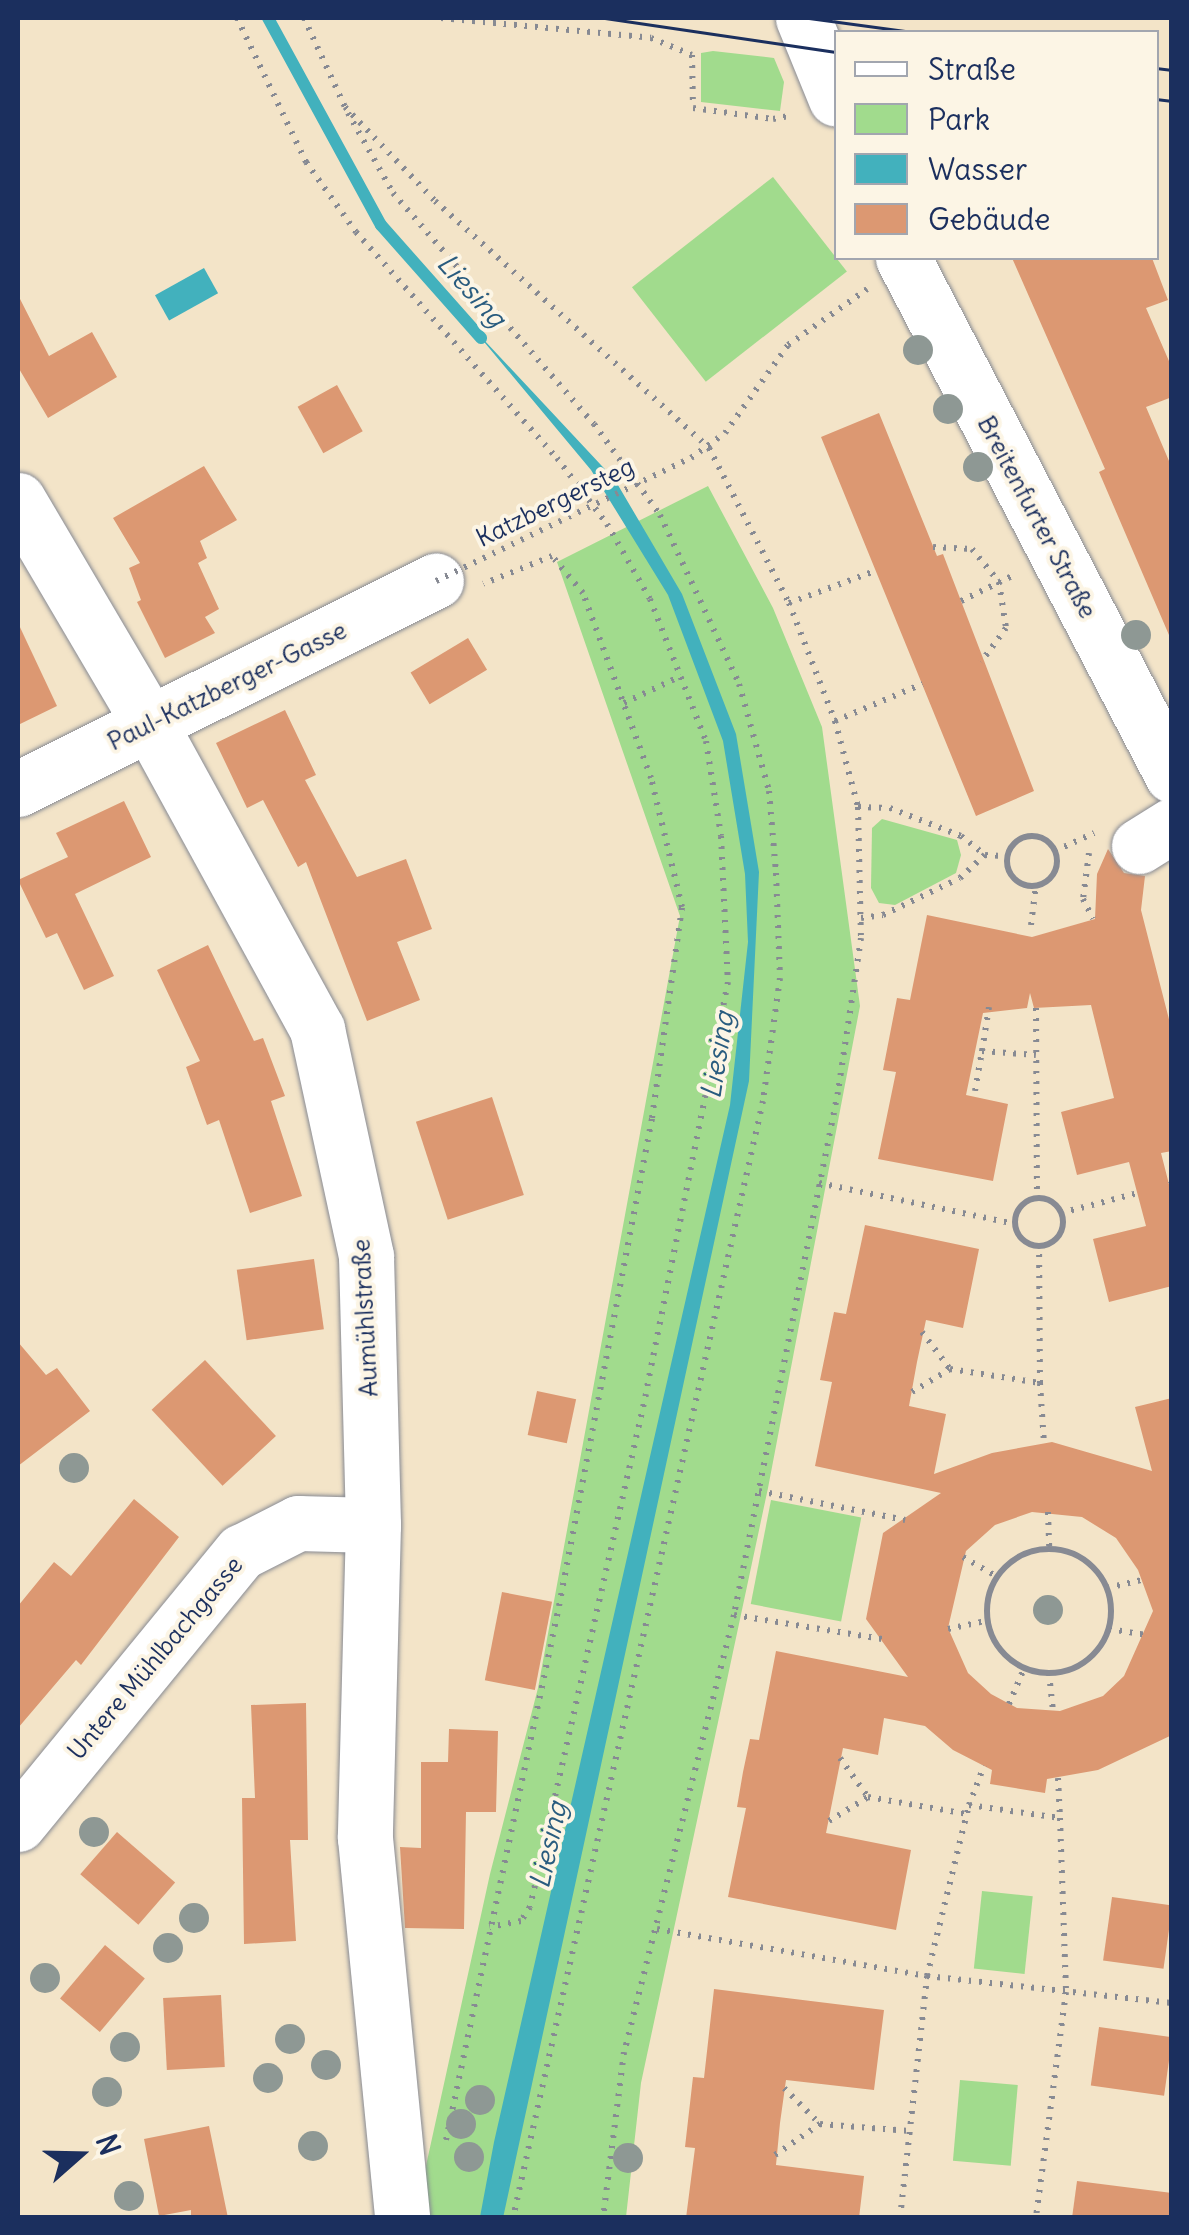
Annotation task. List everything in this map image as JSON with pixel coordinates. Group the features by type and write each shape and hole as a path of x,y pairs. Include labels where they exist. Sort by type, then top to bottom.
{"street":[{"path":"803,18 834,94"},
{"name":"Breitenfurter Straße","path":"906,264 1172,776"},
{"name":"Aumühlstraße","path":"18,500 150,724 317,1028 366,1256 374,1525 365,1838 402,2218"},
{"name":"Paul-Katzberger-Gasse","path":"18,789 424,588"},
{"name":"Untere Mühlbachgasse","path":"18,1824 241,1552 298,1523 374,1525"}],"path":[{"path":"237,18 306,162 356,232 557,458 607,524 650,598 706,741 721,836 728,982 646,1394 530,1907 521,1921 490,1927"},
{"path":"304,18 345,107 393,193 594,424 660,514 739,684 769,792 780,978 763,1101 513,2218"},
{"path":"441,18 651,38 692,55 693,108 773,119"},
{"path":"345,107 435,201 709,448 788,603 835,721 858,807 861,918 819,1184 734,1615 624,2052 602,2218"},
{"path":"709,448 788,346 842,304 906,264"},
{"name":"Katzbergersteg","path":"424,588 709,448"},
{"path":"933,547 972,549 1003,580 1006,628 981,662"},
{"path":"424,588 434,604 552,556 583,593 651,778 682,907 652,1118 444,2144"},
{"path":"788,603 875,570"},
{"path":"961,601 1003,580"},
{"path":"624,703 682,676"},
{"path":"835,721 922,684"},
{"path":"858,807 890,808 961,836 985,855 1007,856"},
{"path":"1092,918 1082,899 1135,834"},
{"path":"1007,856 1024,837 1050,843 1056,869 1036,886 1031,925"},
{"path":"861,918 884,915 960,878 985,855"},
{"path":"1007,856 1014,878 1036,886"},
{"path":"974,1091 989,1007"},
{"path":"1036,1008 1037,1198"},
{"path":"982,1051 1036,1055"},
{"path":"819,1184 1015,1224 1025,1242 1039,1246 1060,1236 1061,1213"},
{"path":"1037,1198 1061,1213 1138,1194"},
{"path":"1015,1224 1023,1204 1037,1198"},
{"path":"1039,1246 1044,1443"},
{"path":"922,1332 950,1369"},
{"path":"912,1392 950,1369 1040,1383"},
{"path":"759,1491 906,1520"},
{"path":"1048,1512 1049,1548"},
{"path":"1049,1548 1084,1560 1107,1588 1109,1629 1084,1663 1049,1672 1024,1668 994,1641 987,1621 997,1577 1010,1562 1049,1548"},
{"path":"963,1556 997,1577"},
{"path":"1107,1588 1142,1580"},
{"path":"734,1615 882,1639"},
{"path":"948,1629 987,1621"},
{"path":"1109,1629 1145,1635"},
{"path":"1008,1704 1024,1668"},
{"path":"1049,1672 1052,1712"},
{"path":"840,1758 868,1797"},
{"path":"900,2218 927,1976 968,1809 984,1766"},
{"path":"1036,2218 1066,1992 1058,1778"},
{"path":"830,1821 868,1797 1060,1818"},
{"path":"657,1929 927,1976 1172,2003"},
{"path":"784,2088 820,2124"},
{"path":"776,2155 820,2124 910,2131"}],"green space":[{"path":"701,53 774,58 784,82 780,111 701,102"},
{"path":"773,177 834,260 847,272 706,382 632,287"},
{"path":"708,486 773,608 822,727 860,1006 768,1488 641,2083 626,2217 421,2218 420,2193 490,1874 538,1688 680,916 557,562"},
{"path":"882,819 957,840 961,855 956,873 895,905 879,903 871,888 872,828"},
{"path":"771,1500 861,1518 841,1622 751,1604"},
{"path":"982,1891 1033,1896 1025,1974 974,1969"},
{"path":"960,2080 1018,2085 1011,2166 953,2161"}],"water":[{"path":"204,268 218,293 169,321 155,295"},
{"name":"Liesing","path":"470,325 615,480 682,594 736,734 759,872 749,1081 503,2218 480,2217 494,2142 730,1105 748,942 745,874 723,741 668,595 591,470"}],"building":[{"path":"1013,260 1153,260 1168,300 1146,308 1172,368 1172,397 1146,407 1172,468 1172,642 1099,472 1105,469"},
{"path":"18,295 49,356 92,332 117,377 48,418 18,367"},
{"path":"337,385 363,431 323,453 298,407"},
{"path":"879,413 937,556 943,554 1034,791 976,816 821,437"},
{"path":"204,466 237,520 200,541 207,558 198,563 219,609 205,617 215,633 165,658 137,602 141,600 129,568 140,563 113,518"},
{"path":"18,623 57,706 18,725"},
{"path":"468,638 487,670 430,704 411,673"},
{"path":"285,710 316,775 305,780 357,877 406,859 432,929 397,942 420,1000 367,1021 306,862 298,867 263,800 247,808 216,743"},
{"path":"124,801 151,857 75,894 114,976 84,990 57,933 46,938 18,880 68,857 56,833"},
{"path":"1108,849 1124,873 1145,876 1141,910 1172,1031 1172,1151 1161,1153 1172,1196 1172,1286 1109,1302 1093,1239 1146,1226 1129,1162 1077,1175 1061,1112 1114,1098 1091,1005 1034,1008 1030,993 1027,1008 983,1013 966,1095 1008,1104 993,1181 878,1159 896,1072 883,1070 897,998 910,1000 927,915 1032,937 1095,919 1097,874"},
{"path":"208,945 254,1041 263,1038 285,1096 271,1101 302,1196 250,1213 219,1120 207,1125 186,1067 200,1061 157,970"},
{"path":"492,1097 524,1195 448,1220 416,1122"},
{"path":"865,1225 979,1249 963,1328 926,1320 917,1362 909,1406 946,1414 934,1474 992,1453 1052,1442 1152,1471 1135,1407 1172,1398 1172,1735 1098,1770 1047,1779 1045,1793 990,1784 992,1770 953,1750 925,1726 884,1718 878,1755 843,1748 826,1833 911,1850 896,1930 728,1897 746,1808 737,1807 743,1772 750,1739 759,1740 776,1651 908,1677 866,1619 883,1533 941,1493 815,1466 832,1382 820,1380 834,1312 846,1314","holes":["1032,1512 1082,1517 1116,1538 1138,1570 1153,1611 1124,1676 1103,1696 1060,1711 1017,1708 991,1694 968,1673 948,1628 966,1551 995,1525"]},
{"path":"314,1259 324,1329 247,1340 237,1270"},
{"path":"18,1342 46,1375 57,1368 90,1411 18,1466"},
{"path":"205,1360 276,1436 223,1486 152,1410"},
{"path":"537,1391 576,1399 567,1443 528,1435"},
{"path":"134,1499 179,1537 81,1665 76,1660 18,1728 18,1606 54,1562 71,1576"},
{"path":"502,1592 552,1602 535,1690 485,1680"},
{"path":"306,1703 308,1840 290,1840 296,1941 244,1944 242,1798 255,1798 251,1705"},
{"path":"449,1729 498,1731 496,1812 466,1812 464,1929 405,1928 400,1847 421,1848 421,1762 448,1762"},
{"path":"117,1832 175,1883 138,1925 80,1874"},
{"path":"1112,1897 1172,1905 1163,1969 1103,1960"},
{"path":"105,1945 145,1978 100,2032 60,1999"},
{"path":"714,1989 884,2010 874,2090 786,2080 780,2123 776,2165 864,2176 859,2218 686,2218 695,2148 685,2147 693,2077 704,2078"},
{"path":"221,1995 225,2067 167,2070 163,1998"},
{"path":"1099,2027 1172,2037 1164,2096 1091,2085"},
{"path":"209,2126 228,2218 191,2218 191,2210 159,2216 144,2139"},
{"path":"1077,2181 1172,2193 1172,2218 1072,2218"}],"waterway":[{"name":"Liesing","path":"268,18 381,225 481,338"}],"tram line":[{"path":"605,18 834,52"},
{"path":"809,18 897,30"},
{"path":"1159,68 1172,70"},
{"path":"1159,99 1172,101"}]}
